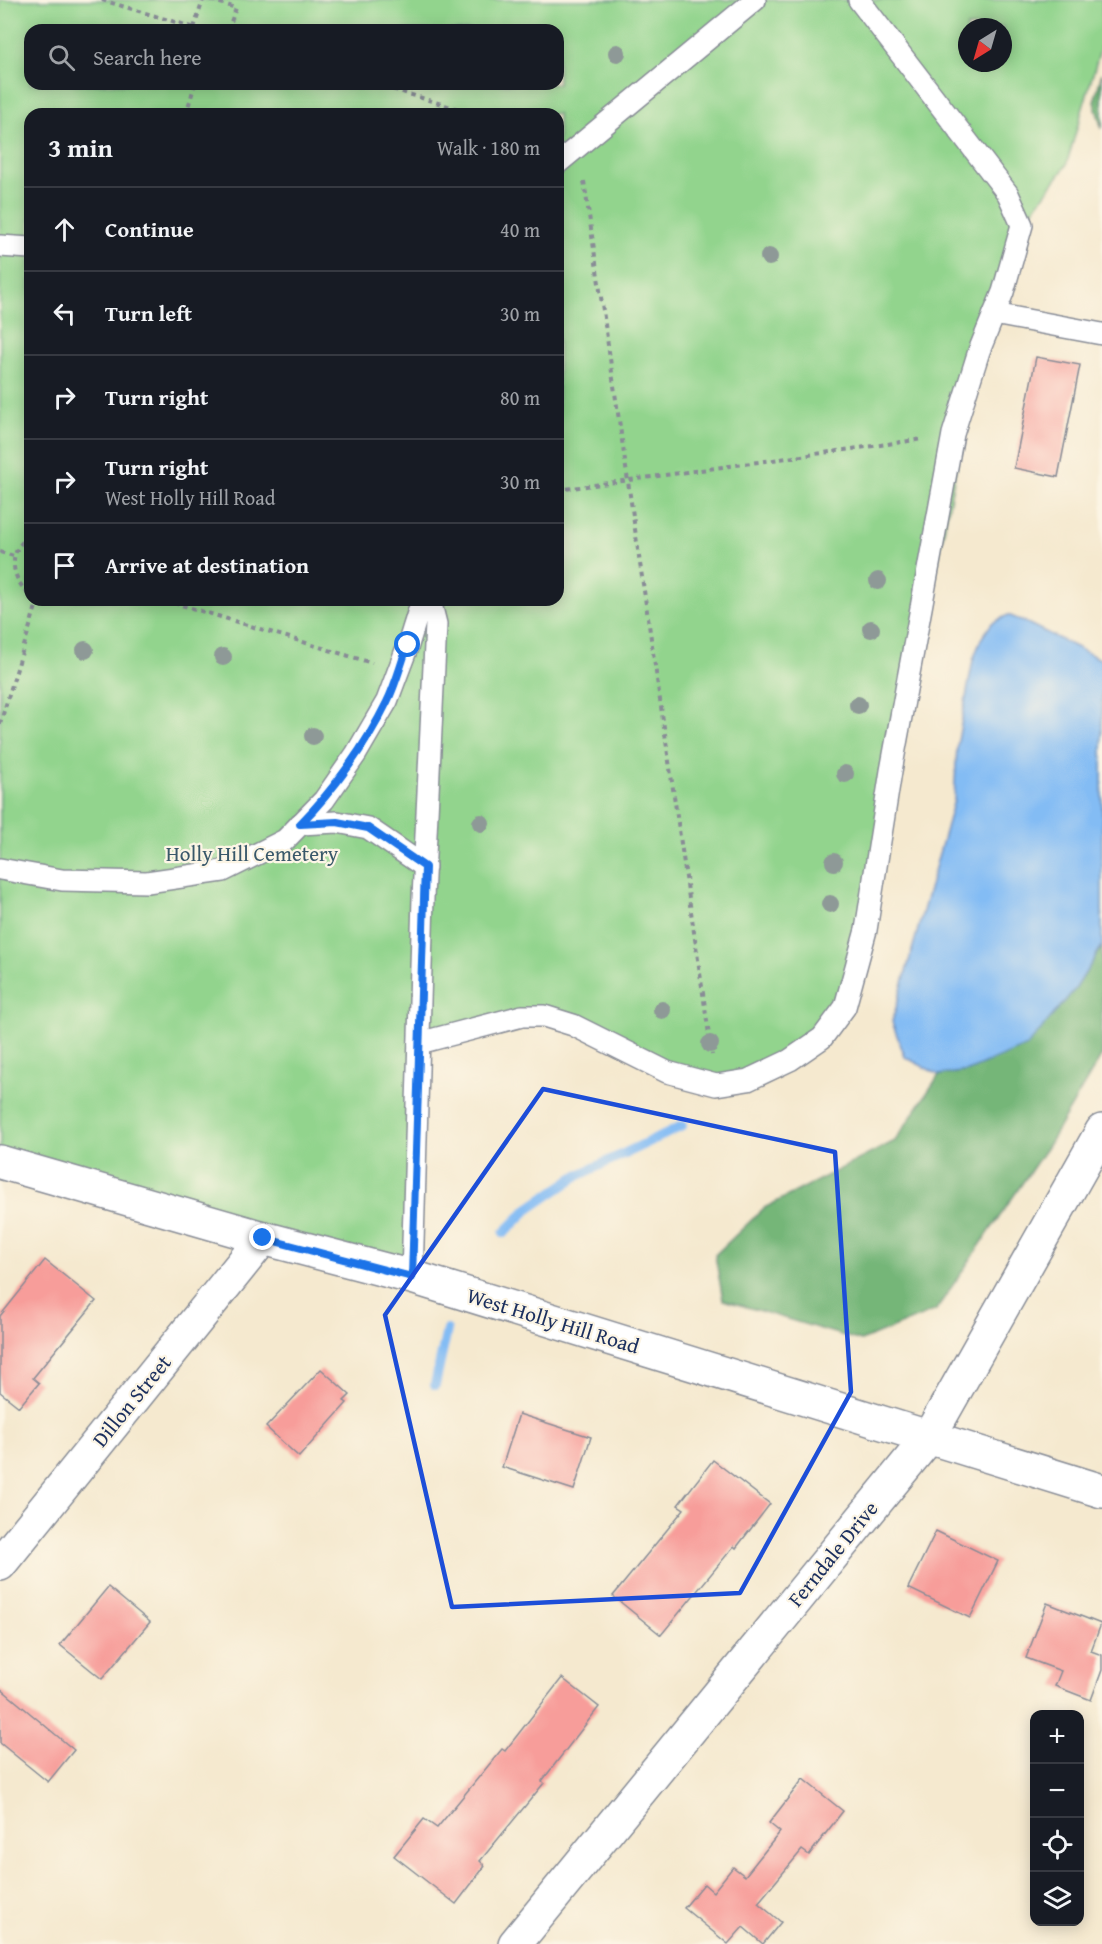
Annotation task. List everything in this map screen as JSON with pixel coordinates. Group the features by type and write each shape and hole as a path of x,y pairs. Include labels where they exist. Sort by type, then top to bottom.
{"street":[{"name":"Ferndale Drive","path":"515,1944 929,1437 1102,1131"},
{"name":"West Holly Hill Road","path":"0,1162 263,1238 412,1277 1102,1491"},
{"name":"Dillon Street","path":"0,1564 263,1238"}],"lane":[{"path":"564,158 754,0"},
{"path":"419,1043 522,1016 544,1016 573,1025 667,1072 716,1085 748,1080 790,1060 822,1038 845,1007 866,930 891,771 953,434 979,351 1003,292 1022,225 1008,194 859,0"},
{"path":"0,246 24,248"},
{"path":"994,314 1102,334"},
{"path":"0,869 62,880 147,882 223,871 285,840 324,800 356,754 387,701 420,606"},
{"path":"412,1277 425,867 436,624 432,606"},
{"path":"300,824 337,822 368,828 425,867"}],"path":[{"path":"102,0 181,24"},
{"path":"195,24 203,0"},
{"path":"211,0 236,8 230,24"},
{"path":"188,108 193,90"},
{"path":"396,90 454,108"},
{"path":"579,146 716,1085"},
{"path":"564,489 953,434"},
{"path":"24,541 14,556 16,579 24,590"},
{"path":"0,552 14,556"},
{"path":"0,724 36,606"},
{"path":"185,606 398,671"}],"highlighted area":[{"path":"543,1089 835,1152 851,1392 740,1593 452,1607 385,1315"}],"green space":[{"name":"Holly Hill Cemetery","path":"0,0 1102,0 1102,43 1066,166 1022,225 979,351 866,930 822,1038 716,1085 544,1016 419,1043 412,1277 0,1162"},
{"path":"1102,73 1102,129 1094,102"},
{"path":"1102,946 1102,1055 1049,1144 936,1310 861,1341 723,1300 715,1255 764,1208 895,1141 939,1075 968,1071 1076,988"}],"water":[{"path":"1008,615 1102,660 1102,946 1076,988 1027,1046 968,1071 939,1075 905,1057 892,1022 954,800 957,746 973,660 981,639 992,623"}],"building":[{"path":"1036,357 1080,365 1058,477 1014,468"},
{"path":"45,1260 96,1301 33,1378 39,1383 19,1407 0,1392 0,1316"},
{"path":"321,1369 350,1395 344,1401 347,1403 299,1457 266,1427"},
{"path":"519,1414 591,1437 574,1490 502,1467"},
{"path":"713,1460 770,1504 736,1548 734,1546 661,1635 613,1596 684,1509 678,1505"},
{"path":"936,1531 998,1561 970,1618 908,1588"},
{"path":"108,1587 150,1622 102,1679 60,1645"},
{"path":"1047,1603 1101,1624 1091,1651 1102,1655 1102,1670 1091,1700 1055,1686 1061,1671 1026,1658"},
{"path":"562,1678 599,1707 542,1781 544,1783 480,1861 485,1866 456,1904 394,1856 424,1819 437,1828 502,1749 505,1751"},
{"path":"0,1688 74,1750 48,1782 0,1743"},
{"path":"803,1779 843,1811 809,1855 802,1850 758,1903 781,1922 763,1944 743,1927 728,1944 684,1908 704,1884 713,1892 733,1867 745,1876 780,1832 769,1823"}],"waterway":[{"path":"504,1233 528,1209 575,1177 682,1126"},
{"path":"435,1385 447,1330"}],"route":[{"path":"263,1238 412,1277 425,867 368,828 337,822 300,824 324,800 356,754 387,701 408,645"}]}
